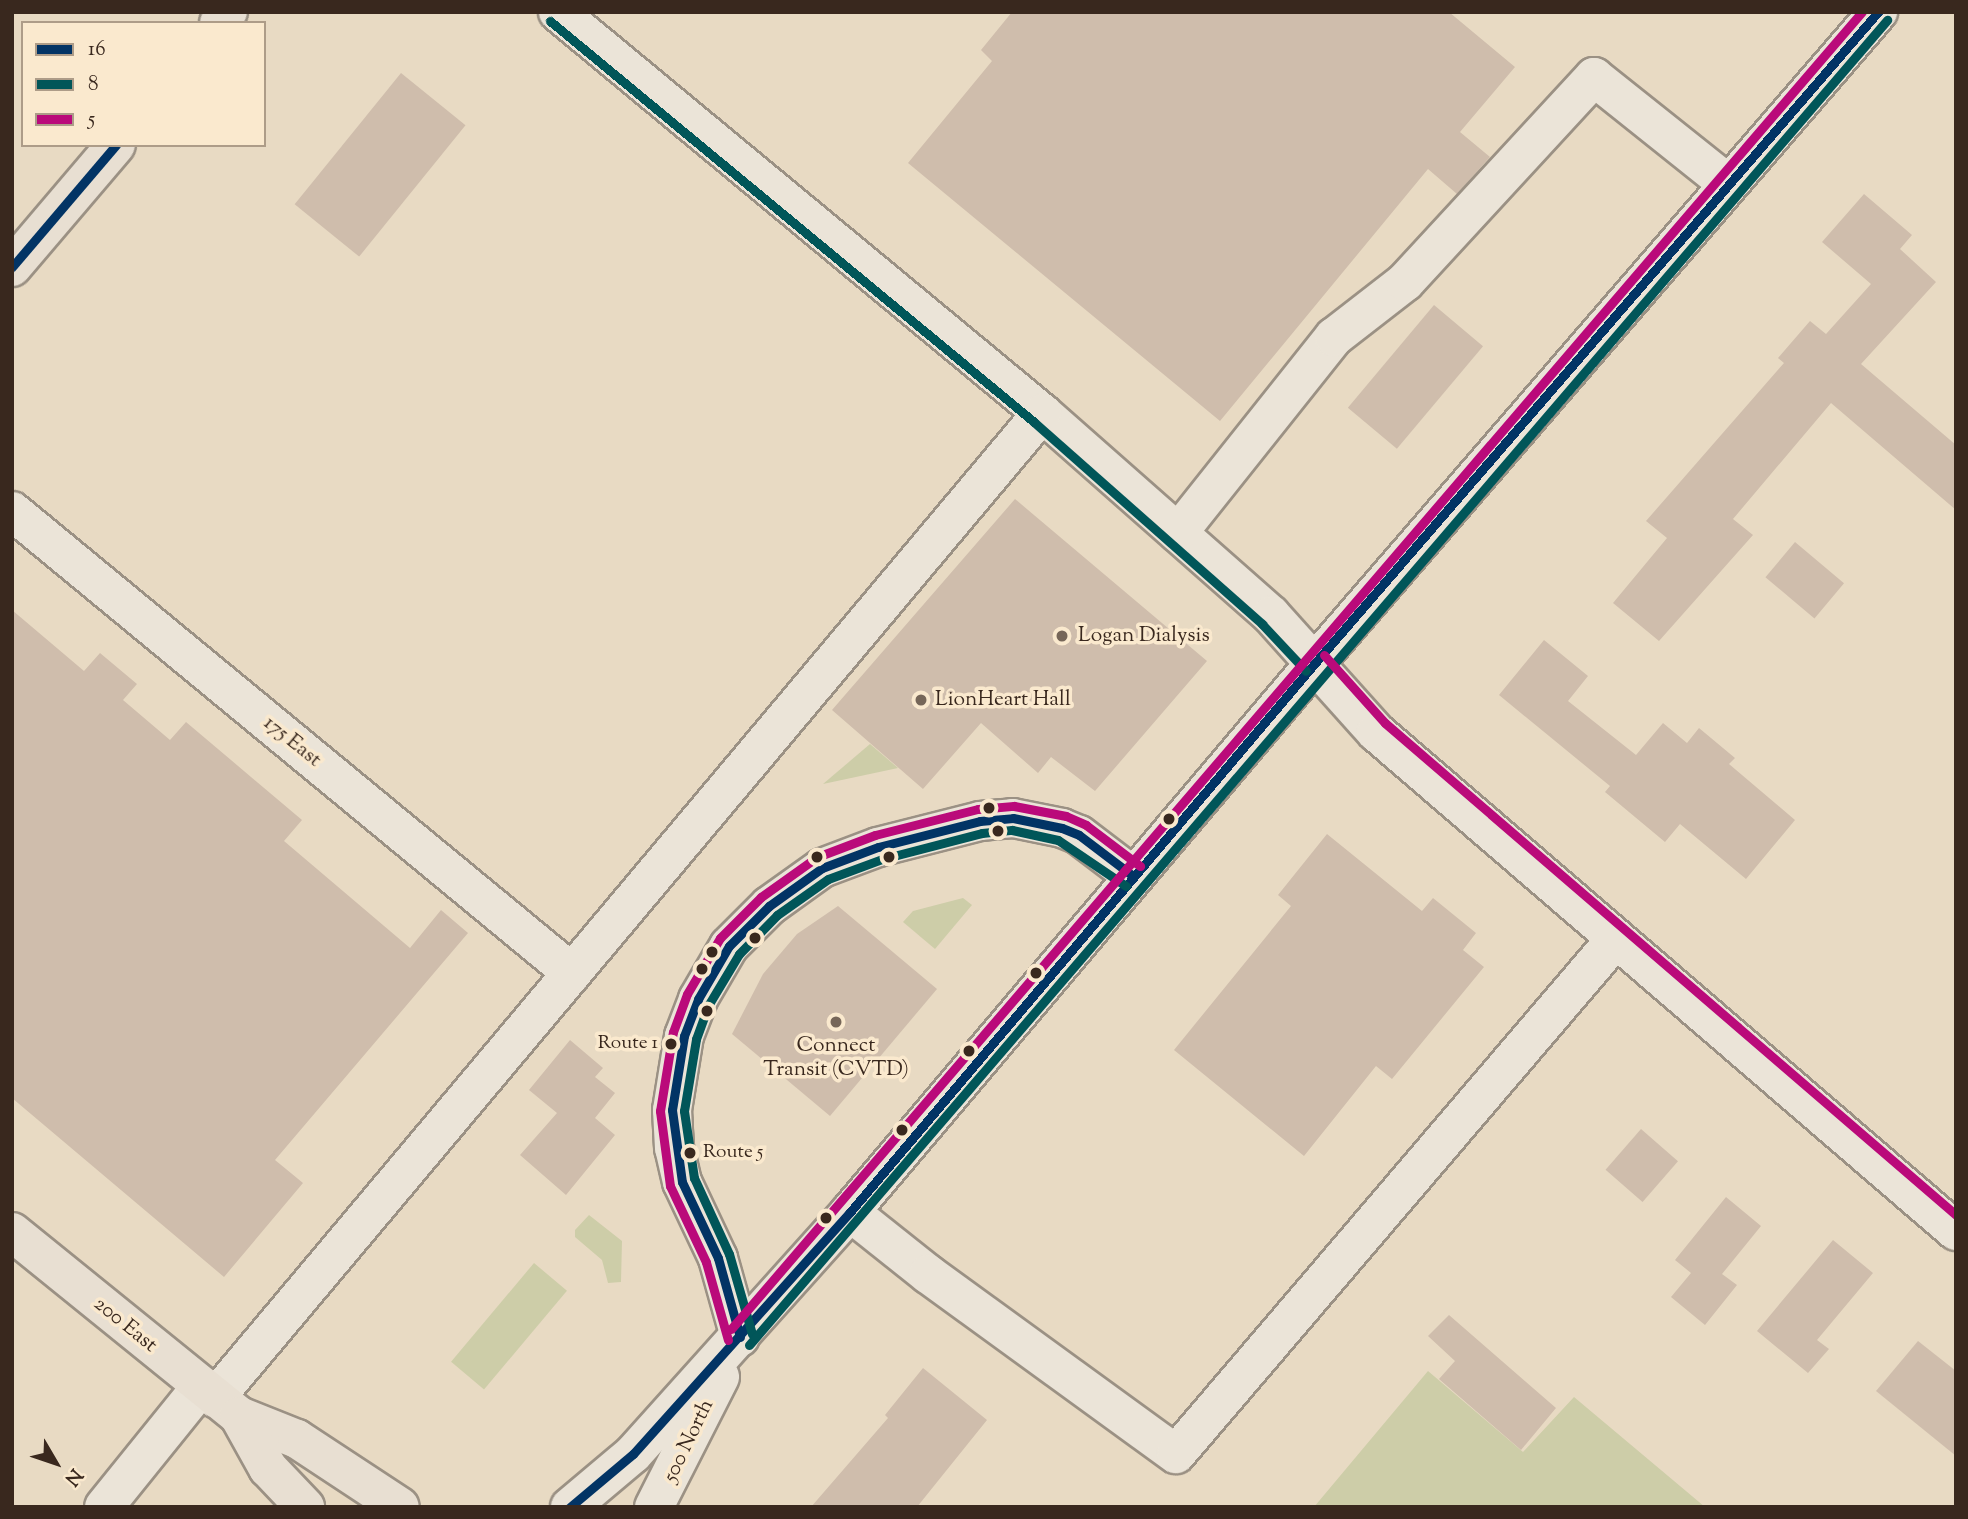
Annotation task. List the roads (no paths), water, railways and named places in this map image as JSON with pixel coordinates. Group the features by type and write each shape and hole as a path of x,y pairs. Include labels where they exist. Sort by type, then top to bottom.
{"main road":[{"path":"12,267 114,147"},
{"name":"200 East","path":"12,1232 218,1401 297,1439 401,1507"},
{"name":"200 East","path":"218,1401 268,1468 305,1507"}],"street":[{"path":"558,12 1042,413 1271,615 1376,732 1614,941 1956,1231"},
{"name":"500 North","path":"570,1507 633,1454 850,1212 1315,663 1878,12"},
{"path":"1178,533 1334,337 1405,282 1594,77 1728,184"},
{"path":"104,1507 218,1401 572,973 1042,413"},
{"name":"175 East","path":"12,511 572,973"},
{"path":"740,1337 718,1258 682,1182 674,1148 672,1110 684,1036 698,999 729,946 769,906 822,868 878,847 980,821 1013,818 1062,828 1079,835 1133,876"},
{"path":"850,1212 928,1274 1176,1454 1614,941"},
{"name":"500 North","path":"654,1507 740,1337"}],"place":[{"name":"Logan Dialysis","path":"1062,636"},
{"name":"LionHeart Hall","path":"921,700"},
{"name":"Connect Transit (CVTD)","path":"836,1022"},
{"name":"Route 1","path":"671,1044"},
{"name":"Route 5","path":"690,1153"}]}
